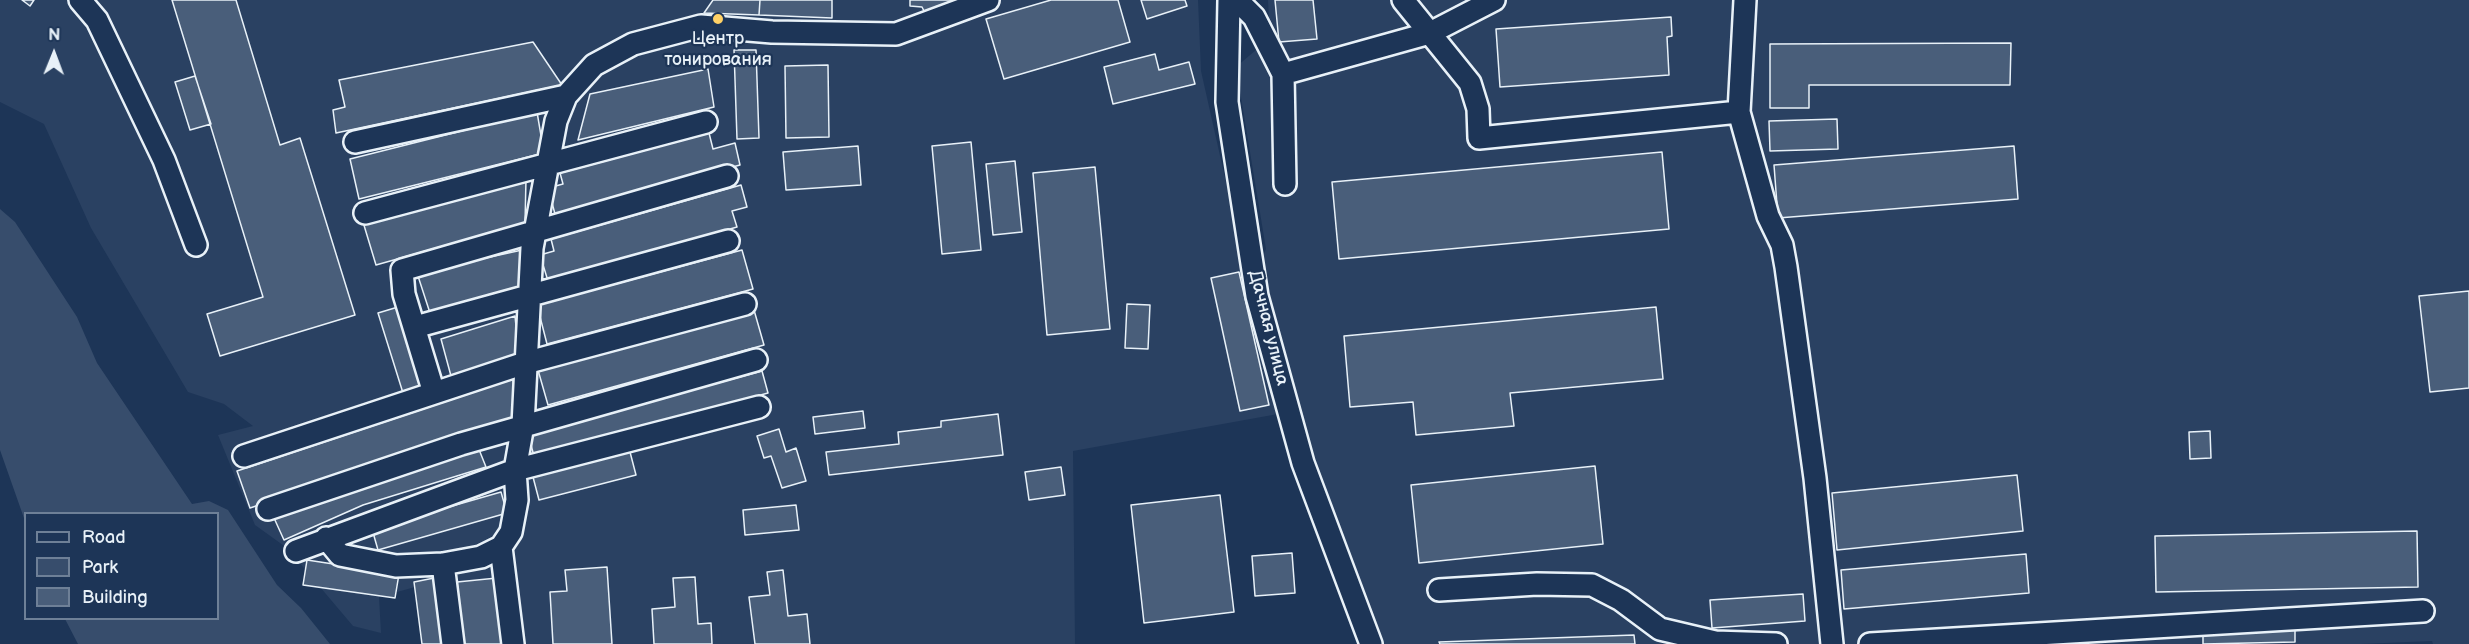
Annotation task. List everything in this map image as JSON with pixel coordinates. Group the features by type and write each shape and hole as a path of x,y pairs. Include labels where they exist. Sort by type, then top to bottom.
{"street":[{"path":"80,0 97,20 164,160 196,245"},
{"path":"327,538 340,555 396,566 443,564 482,557 501,547 511,532 517,500 515,470 523,425 528,296 535,231 556,121 566,96 594,64 633,44 701,26 772,32 896,34 988,0"},
{"name":"Дачная улица","path":"1229,0 1227,102 1257,296 1303,463 1371,644"},
{"path":"1237,0 1254,17 1283,74 1285,184"},
{"path":"1403,0 1470,83 1478,109 1479,138 1739,112"},
{"path":"1283,74 1430,33 1494,0"},
{"path":"1745,0 1739,112 1768,216 1782,245 1786,267 1815,478 1832,644"},
{"path":"355,142 566,96"},
{"path":"365,213 706,122"},
{"path":"434,393 404,294 402,270 728,176"},
{"path":"415,327 728,241"},
{"path":"244,456 525,363 745,303"},
{"path":"268,509 384,468 523,425 756,360"},
{"path":"296,551 515,470 759,406"},
{"path":"501,547 513,644"},
{"path":"443,564 453,644"},
{"path":"1439,590 1537,584 1592,585 1621,600 1660,629 1715,642 1776,644"},
{"path":"1870,644 2423,611"}],"shaded area":[{"path":"0,0 1198,0 1201,71 1278,414 1073,451 1075,644 429,644 426,584 379,597 381,633 353,626 287,548 255,525 218,435 253,426 224,404 188,392 91,228 44,124 0,102"},
{"path":"1268,0 2469,0 2469,644 2433,644 2432,641 2361,644 1384,644 1368,609 1315,457 1261,262 1266,249 1236,67 1270,38"}],"green space":[{"path":"0,209 15,222 77,317 97,363 192,504 209,501 228,510 277,585 301,608 330,644 78,644 66,620 219,620 219,512 24,512 24,518 0,450"}],"building":[{"path":"22,0 34,0 30,6"},
{"path":"172,0 236,0 280,145 300,138 355,315 220,356 207,314 263,297"},
{"path":"713,0 760,0 759,15 704,13"},
{"path":"760,0 832,0 832,18 759,15"},
{"path":"910,0 963,0 926,15 922,7 910,6"},
{"path":"1051,0 1118,0 1130,42 1004,79 986,19"},
{"path":"1141,0 1185,0 1187,6 1147,19"},
{"path":"1275,0 1313,0 1317,39 1279,42"},
{"path":"1671,17 1672,36 1667,37 1669,75 1500,87 1496,29"},
{"path":"533,42 562,85 336,133 333,110 345,107 339,80"},
{"path":"2011,43 2010,85 1809,85 1809,108 1770,108 1770,44"},
{"path":"734,50 756,50 759,138 737,139"},
{"path":"1155,54 1159,70 1189,62 1195,84 1113,104 1104,67"},
{"path":"828,65 829,137 786,138 785,66"},
{"path":"708,69 714,107 578,140 590,94"},
{"path":"195,76 211,124 190,130 175,82"},
{"path":"537,112 544,153 359,199 350,159"},
{"path":"1837,119 1838,149 1770,151 1769,121"},
{"path":"709,133 713,149 735,143 740,165 555,214 548,188 563,184 560,173"},
{"path":"971,142 981,250 942,254 932,146"},
{"path":"858,146 861,185 786,190 783,152"},
{"path":"2014,146 2018,199 1778,218 1774,165"},
{"path":"1662,152 1669,229 1339,259 1332,182"},
{"path":"1015,161 1022,232 993,235 986,164"},
{"path":"1095,167 1110,329 1047,335 1033,173"},
{"path":"526,179 525,223 376,265 363,222"},
{"path":"741,185 747,207 732,211 737,227 548,281 540,255 554,251 551,239"},
{"path":"522,250 518,291 430,313 417,273"},
{"path":"742,250 753,289 547,344 537,305"},
{"path":"1239,272 1269,405 1240,411 1211,278"},
{"path":"2469,291 2469,388 2430,392 2419,296"},
{"path":"1127,304 1150,305 1148,349 1125,348"},
{"path":"398,307 423,386 403,393 378,313"},
{"path":"1656,307 1663,379 1510,393 1514,426 1416,435 1413,402 1350,407 1344,336"},
{"path":"754,310 764,345 548,405 538,370"},
{"path":"515,316 519,356 451,376 441,339"},
{"path":"762,371 768,393 534,456 528,434"},
{"path":"513,379 517,419 250,508 237,471"},
{"path":"863,411 865,428 815,434 813,417"},
{"path":"998,414 1003,455 829,475 826,452 899,444 898,432 941,427 941,421"},
{"path":"779,429 786,452 796,448 806,481 782,488 771,456 764,458 757,436"},
{"path":"2210,431 2211,458 2190,459 2189,432"},
{"path":"478,447 486,467 363,505 284,540 274,518"},
{"path":"630,452 636,475 539,500 533,477"},
{"path":"1595,466 1603,544 1419,563 1411,485"},
{"path":"1061,467 1065,495 1029,500 1025,472"},
{"path":"2017,475 2023,531 1837,550 1832,493"},
{"path":"501,492 507,513 378,550 372,529"},
{"path":"1220,495 1234,612 1144,623 1131,505"},
{"path":"796,505 799,530 745,535 743,510"},
{"path":"2417,531 2418,587 2156,592 2155,536"},
{"path":"1292,553 1295,593 1255,596 1252,556"},
{"path":"2026,554 2029,593 1844,609 1841,570"},
{"path":"307,560 399,574 395,598 303,585"},
{"path":"607,567 612,644 553,644 550,592 567,591 565,570"},
{"path":"783,570 788,616 807,614 810,644 755,644 749,597 770,595 767,572"},
{"path":"695,577 698,624 711,623 712,644 654,644 652,609 675,607 673,578"},
{"path":"434,578 443,644 422,644 414,582"},
{"path":"497,578 505,644 464,644 457,582"},
{"path":"1803,594 1805,621 1712,628 1710,600"},
{"path":"2295,628 2295,642 2203,644 2203,631"},
{"path":"1634,635 1635,644 1440,644 1439,642"}],"place":[{"name":"Центр тонирования","path":"718,19"}]}
